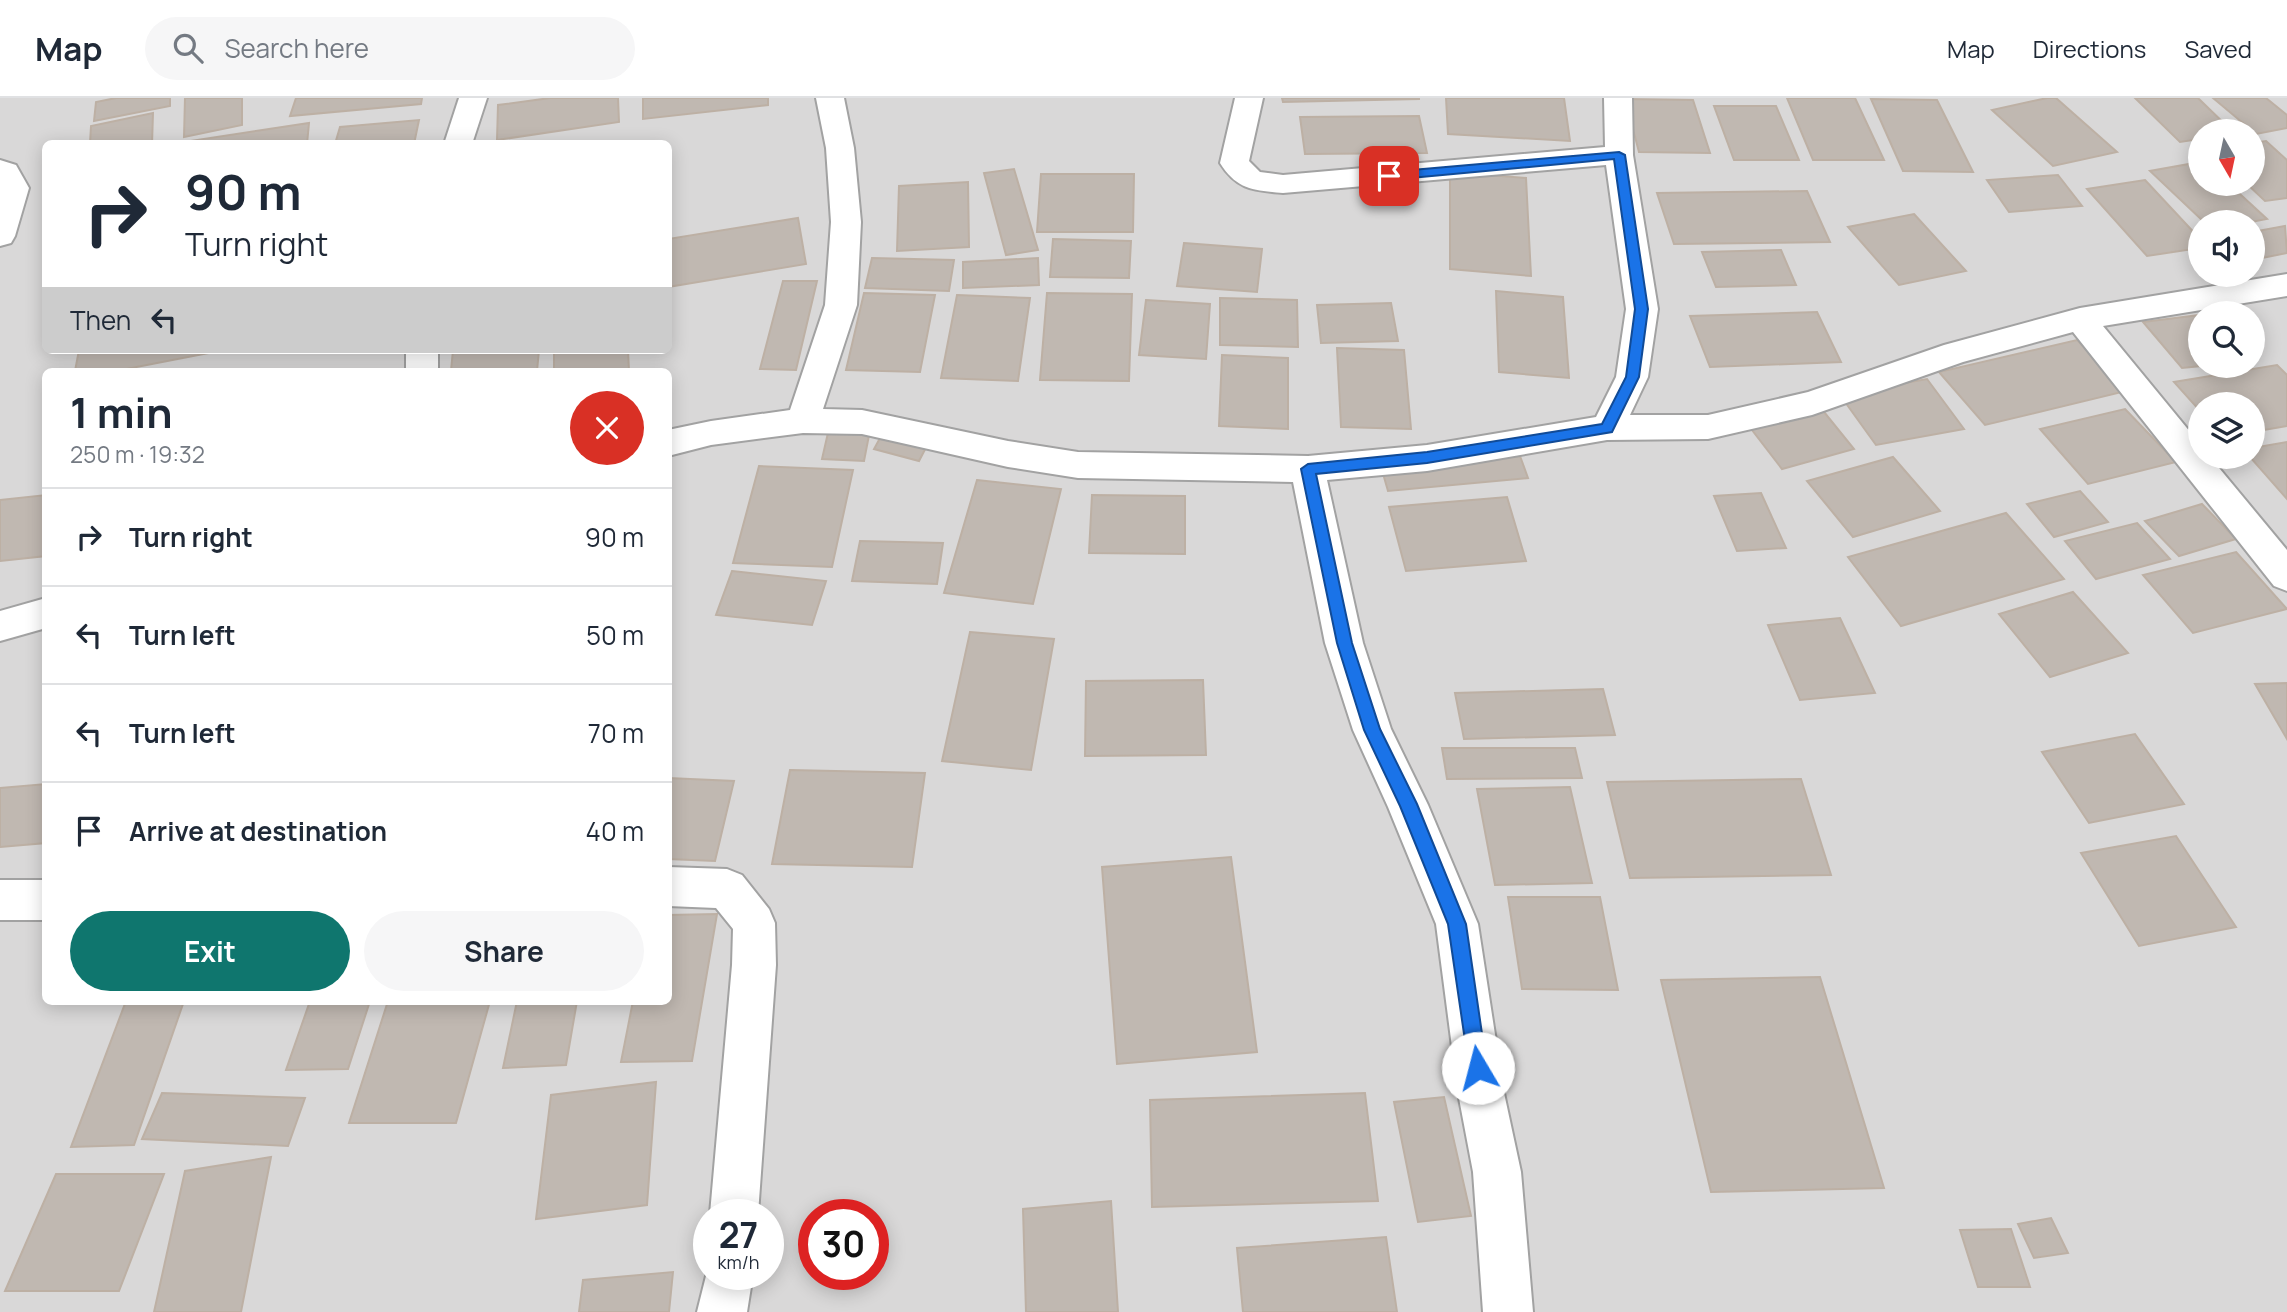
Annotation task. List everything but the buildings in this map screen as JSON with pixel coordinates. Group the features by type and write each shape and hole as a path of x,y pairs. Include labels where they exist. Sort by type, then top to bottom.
{"street":[{"path":"459,140 473,98"},
{"path":"803,421 841,305 846,222 840,148 830,98"},
{"path":"1249,98 1234,163 1251,180 1283,184 1619,155"},
{"path":"1607,428 1632,377 1642,309 1619,155 1618,98"},
{"path":"0,169 6,171 15,188 0,236"},
{"path":"672,442 711,433 803,421 862,422 1007,454 1078,465 1308,469 1427,458 1607,428 1708,427 1812,403 1955,353 2080,319 2287,285"},
{"path":"2080,319 2287,576"},
{"path":"1308,469 1345,643 1372,730 1408,804 1457,924 1481,1093 1496,1172 1508,1312"},
{"path":"0,626 42,614"},
{"path":"672,886 727,888 754,923 754,965 735,1199"},
{"path":"0,900 42,900"},
{"path":"722,1312 726,1290"}],"shaded area":[{"path":"0,98 2287,98 2287,1312 0,1312"}],"route":[{"path":"1389,176 1619,155 1642,309 1632,377 1607,428 1427,458 1308,469 1345,643 1372,730 1408,804 1457,924 1478,1068"}]}
